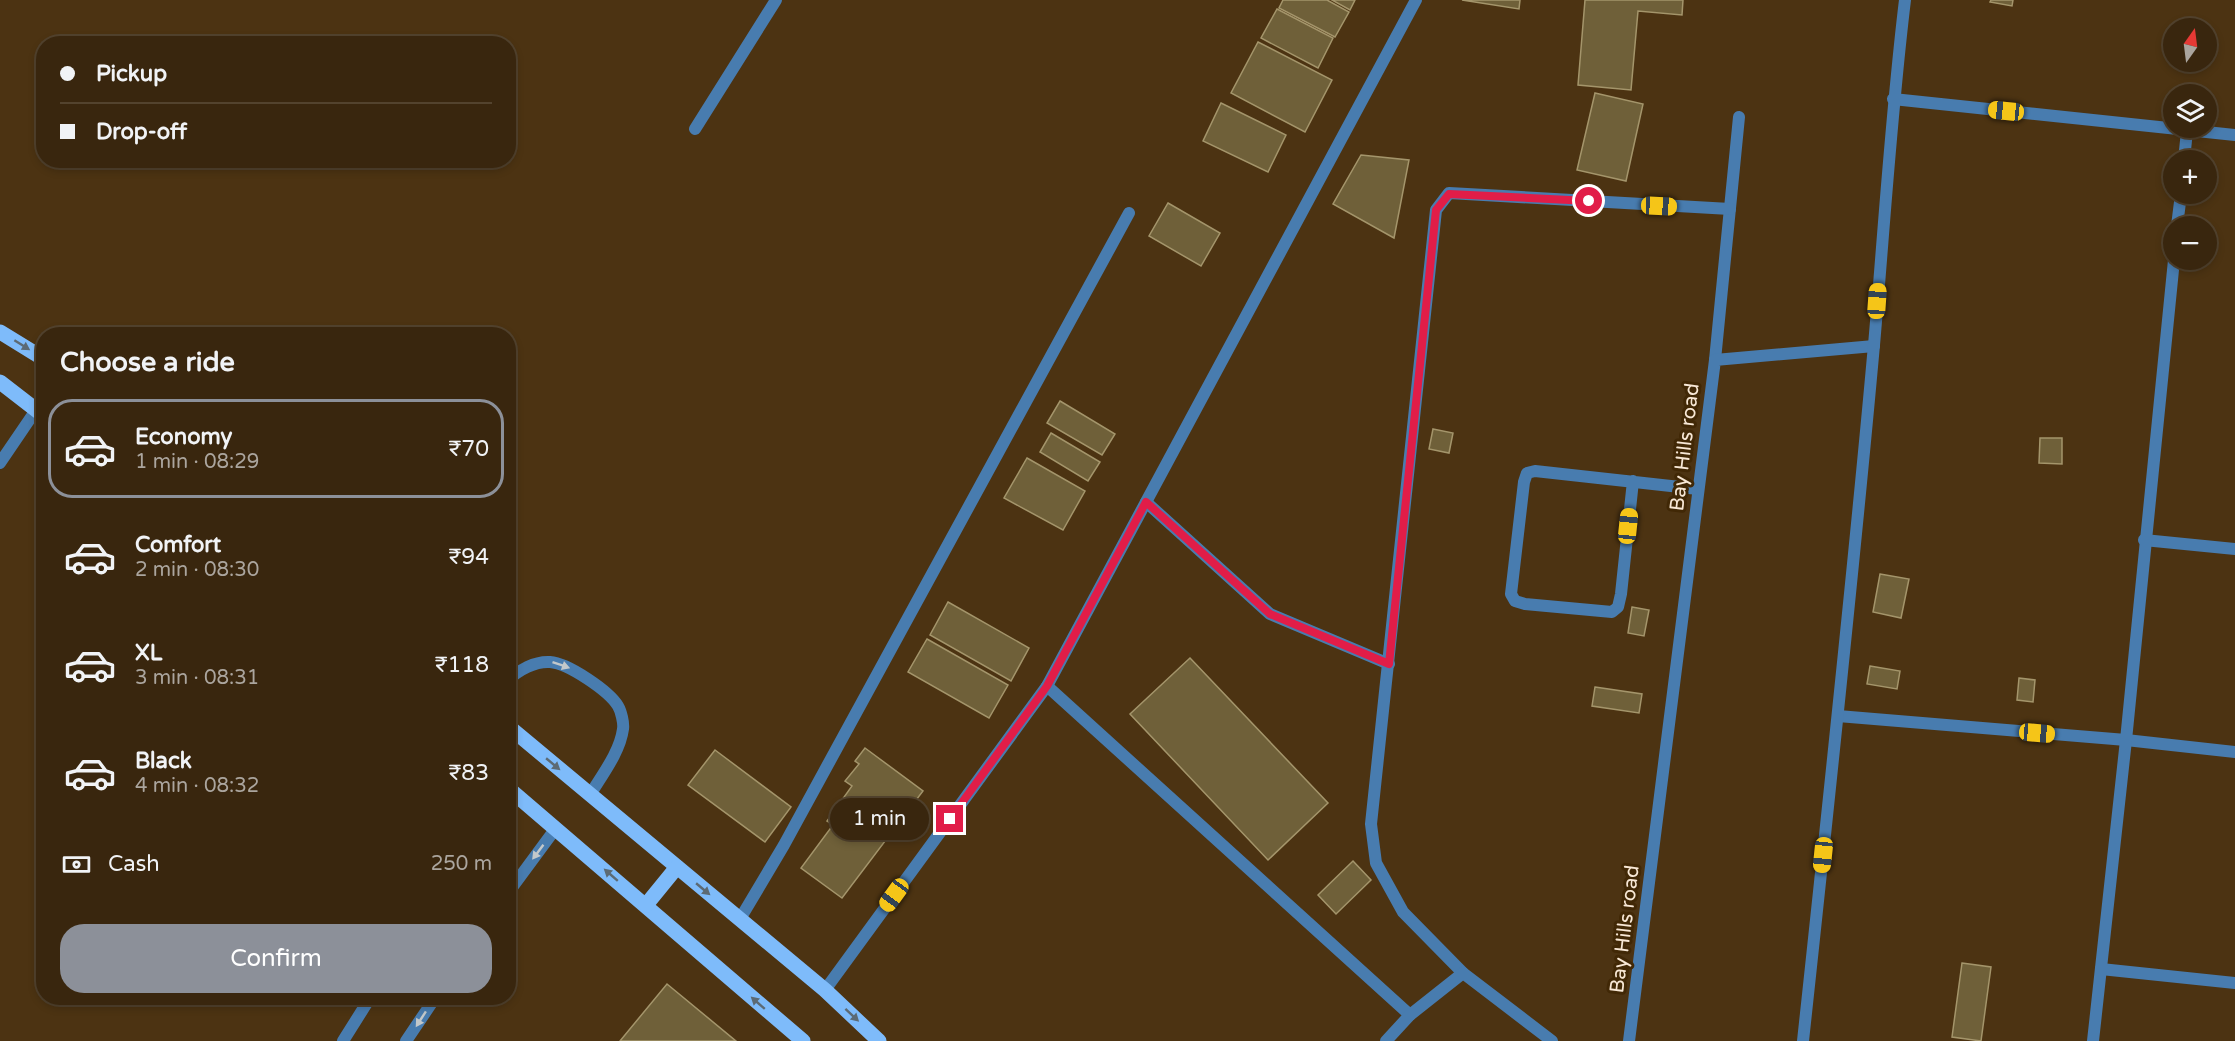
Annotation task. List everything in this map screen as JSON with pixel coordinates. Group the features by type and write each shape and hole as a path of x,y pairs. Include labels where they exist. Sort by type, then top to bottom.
{"main road":[{"path":"0,332 36,354"},
{"path":"0,382 36,410"},
{"path":"516,733 825,990 879,1041"},
{"path":"516,796 803,1041"},
{"path":"646,905 677,867"}],"street":[{"path":"695,129 776,0"},
{"path":"825,990 1047,686 1416,0"},
{"path":"1803,1041 1838,716 1874,346 1893,99 1905,0"},
{"path":"1893,99 2163,128"},
{"path":"1715,360 1739,117"},
{"path":"2217,134 2235,135"},
{"path":"1552,1041 1463,973 1403,912 1376,863 1371,824 1436,210 1449,194 1730,209"},
{"path":"740,919 790,834 1129,213"},
{"path":"2093,1041 2173,270"},
{"name":"Bay Hills road","path":"1629,1041 1715,360 1874,346"},
{"path":"0,463 36,418"},
{"path":"1633,482 1622,594 1618,607 1612,612 1515,601 1511,594 1527,473 1535,471 1698,489"},
{"path":"1146,502 1270,614 1389,664"},
{"path":"2144,540 2235,549"},
{"path":"516,675 535,663 551,662 571,669 603,691 619,707 624,727 618,745 590,795"},
{"path":"1047,686 1410,1015"},
{"path":"1838,716 2126,740 2235,752"},
{"path":"516,882 556,828"},
{"path":"2101,969 2235,983"},
{"path":"1386,1041 1410,1015 1463,973"},
{"path":"343,1041 366,1005"},
{"path":"406,1041 430,1005"}],"building":[{"path":"1283,0 1327,0 1349,12 1335,37 1279,8"},
{"path":"1332,0 1355,0 1350,10"},
{"path":"1462,0 1520,0 1519,9"},
{"path":"1585,0 1683,0 1682,15 1638,11 1631,90 1578,85"},
{"path":"1991,0 2013,0 2012,6 1990,2"},
{"path":"1277,9 1333,38 1318,68 1261,38"},
{"path":"1258,42 1332,80 1305,132 1231,93"},
{"path":"1595,93 1643,104 1626,181 1577,170"},
{"path":"1221,103 1286,135 1268,172 1203,141"},
{"path":"1361,155 1409,160 1394,238 1333,204"},
{"path":"1168,203 1220,233 1201,266 1149,236"},
{"path":"1060,401 1115,434 1102,455 1047,423"},
{"path":"1433,429 1453,433 1449,453 1429,449"},
{"path":"1051,433 1100,462 1088,481 1040,452"},
{"path":"2040,438 2062,438 2062,464 2039,463"},
{"path":"1027,458 1085,491 1063,530 1004,498"},
{"path":"1880,574 1909,579 1901,618 1873,612"},
{"path":"948,602 1029,648 1011,681 930,635"},
{"path":"1632,607 1649,610 1644,636 1628,633"},
{"path":"927,639 1008,685 989,718 908,672"},
{"path":"1190,658 1328,803 1268,860 1130,714"},
{"path":"1870,666 1900,671 1897,689 1867,684"},
{"path":"2019,678 2035,680 2033,702 2017,700"},
{"path":"1595,687 1642,694 1639,713 1592,706"},
{"path":"865,748 923,791 842,898 801,868 833,825 827,821 852,786 845,781 859,764 855,761"},
{"path":"715,750 791,807 765,842 688,785"},
{"path":"1353,861 1371,880 1336,914 1318,895"},
{"path":"1962,963 1991,967 1981,1041 1952,1037"},
{"path":"667,984 736,1041 620,1041"}],"route":[{"path":"950,819 1047,686 1146,502 1270,614 1389,664 1436,210 1449,194 1589,201"}]}
